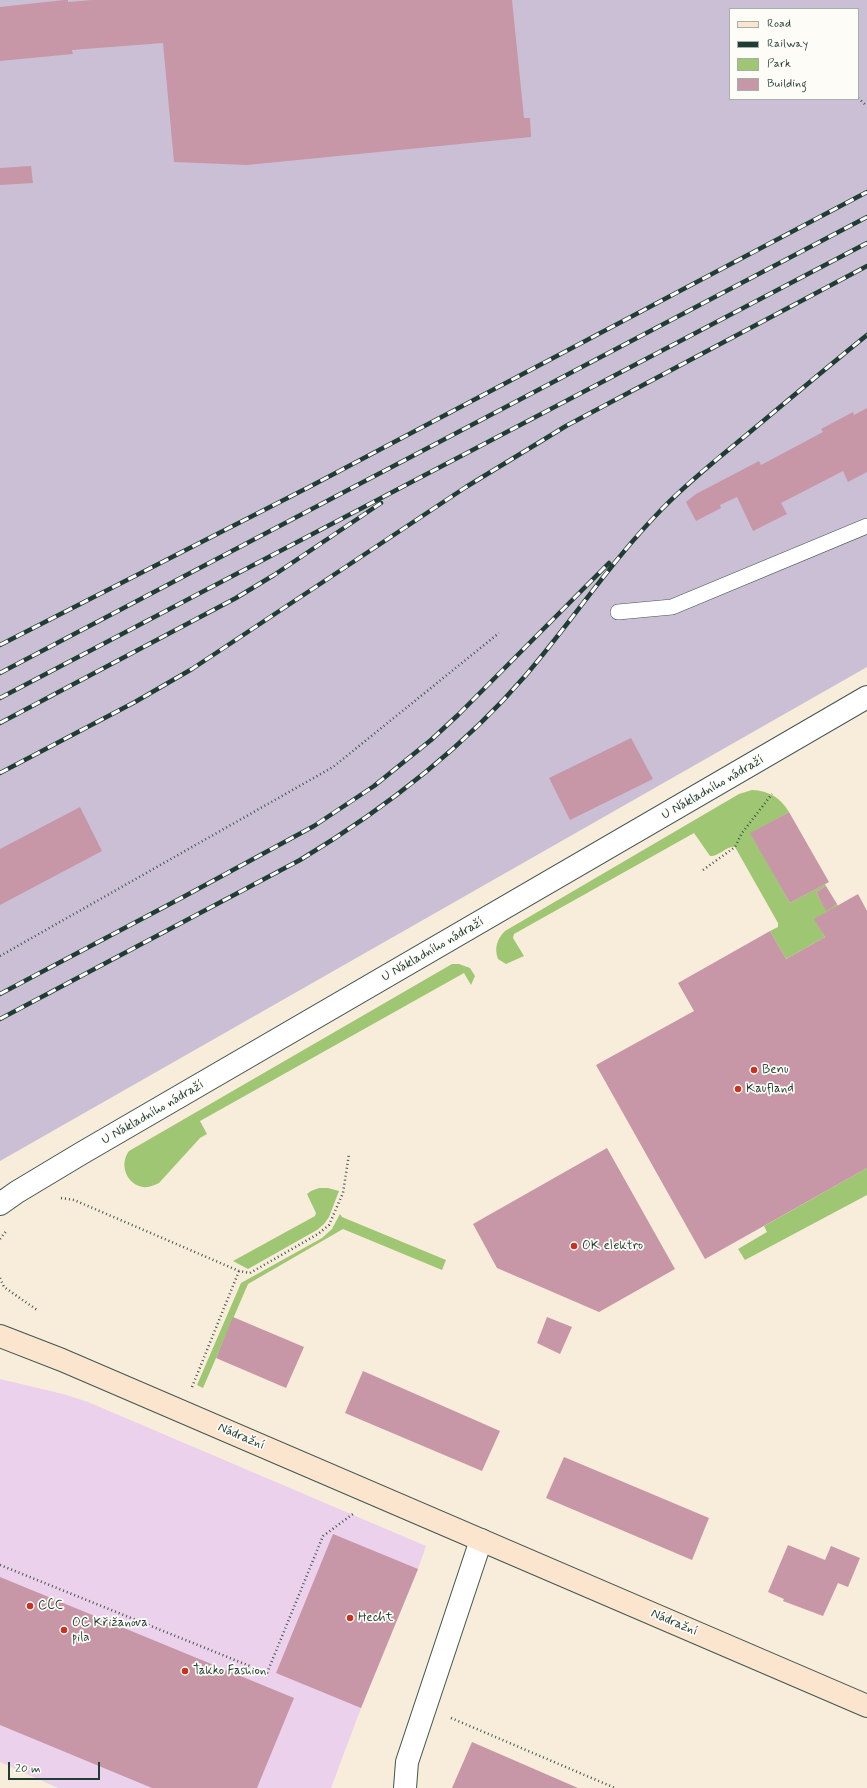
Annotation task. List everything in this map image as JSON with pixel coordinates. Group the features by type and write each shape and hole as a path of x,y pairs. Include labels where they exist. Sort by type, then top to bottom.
{"main road":[{"name":"Nádražní","path":"0,1336 62,1360 867,1706"}],"street":[{"name":"U Nákladního nádraží","path":"0,1204 17,1192 82,1153 867,697"},
{"path":"405,1788 407,1762 481,1540"}],"lane":[{"path":"618,612 672,608 867,526"}],"path":[{"path":"859,99 867,106"},
{"path":"0,956 333,767 498,633"},
{"path":"703,870 735,847 742,833 772,794"},
{"path":"56,1198 74,1200 240,1271 250,1273 318,1234 329,1225 343,1193 349,1154"},
{"path":"0,1239 8,1228"},
{"path":"192,1389 240,1271"},
{"path":"0,1278 4,1287 37,1310"},
{"path":"0,1565 267,1673 323,1536 353,1514"},
{"path":"450,1718 615,1788"}],"shaded area":[{"path":"0,0 867,0 867,667 0,1161"},
{"path":"0,1379 63,1394 88,1402 426,1546 361,1708 331,1788 58,1788 0,1762"}],"green space":[{"path":"752,790 769,793 782,802 789,812 751,833 790,903 825,884 826,886 816,892 826,910 837,904 838,906 815,919 825,937 786,959 770,931 778,927 778,923 735,847 729,848 717,855 710,856 694,833 514,934 513,938 524,956 506,964 498,959 496,951 497,944 505,931 739,794"},
{"path":"452,964 459,964 470,968 475,976 471,985 464,973 200,1121 207,1134 200,1138 159,1183 149,1187 143,1187 132,1182 128,1178 125,1162 129,1151"},
{"path":"867,1168 867,1195 745,1260 738,1249 767,1232 764,1226"},
{"path":"319,1188 328,1188 339,1191 329,1217 317,1230 248,1269 233,1261 315,1216 316,1213 307,1194"},
{"path":"340,1214 342,1217 446,1260 442,1270 343,1229 248,1284 203,1388 197,1385 241,1283 322,1238 332,1229"}],"building":[{"path":"68,0 68,2 92,0 512,0 524,118 530,118 531,137 247,165 174,162 163,43 72,50 73,54 0,61 0,7"},
{"path":"31,166 33,183 0,185 0,168"},
{"path":"867,408 867,472 848,482 843,471 781,503 787,514 753,531 737,497 720,505 721,508 696,521 686,502 696,494 759,461 761,465 823,432 821,429 853,412 854,415"},
{"path":"631,738 653,779 570,820 549,778"},
{"path":"80,807 102,851 0,905 0,849"},
{"path":"789,812 829,882 790,903 750,833"},
{"path":"826,886 837,904 826,911 816,892"},
{"name":"Kaufland","path":"858,894 867,911 867,1168 705,1259 596,1065 694,1011 678,983 770,931 786,959 825,937 814,919"},
{"name":"OK elektro","path":"607,1148 675,1269 599,1312 497,1268 473,1224"},
{"path":"233,1317 304,1347 286,1388 216,1358"},
{"path":"547,1317 572,1327 560,1354 537,1343"},
{"path":"363,1371 500,1431 482,1471 345,1413"},
{"path":"564,1457 709,1518 692,1560 546,1498"},
{"path":"333,1534 418,1569 361,1708 276,1673"},
{"path":"788,1545 825,1560 831,1546 860,1558 848,1587 838,1583 823,1616 783,1601 784,1599 768,1592"},
{"name":"OC Křižanova pila","path":"0,1577 294,1698 257,1788 152,1788 0,1725"},
{"path":"472,1742 578,1788 452,1788"}],"railway":[{"path":"0,645 311,486 867,192"},
{"path":"0,673 867,217"},
{"path":"0,698 867,243"},
{"path":"0,773 135,702 192,669 466,487 566,426 867,266"},
{"path":"0,1019 300,860 331,841 391,799 448,753 501,702 526,675 626,549 672,499 712,463 867,335"},
{"path":"0,723 236,598 274,575 381,503"},
{"path":"0,994 314,826 374,786 431,740 458,715 609,563"}],"place":[{"name":"Benu","path":"754,1070"},
{"name":"Kaufland","path":"738,1089"},
{"name":"OK elektro","path":"574,1246"},
{"name":"CCC","path":"30,1606"},
{"name":"Hecht","path":"350,1618"},
{"name":"OC Křižanova pila","path":"64,1630"},
{"name":"Takko Fashion","path":"185,1671"}]}
